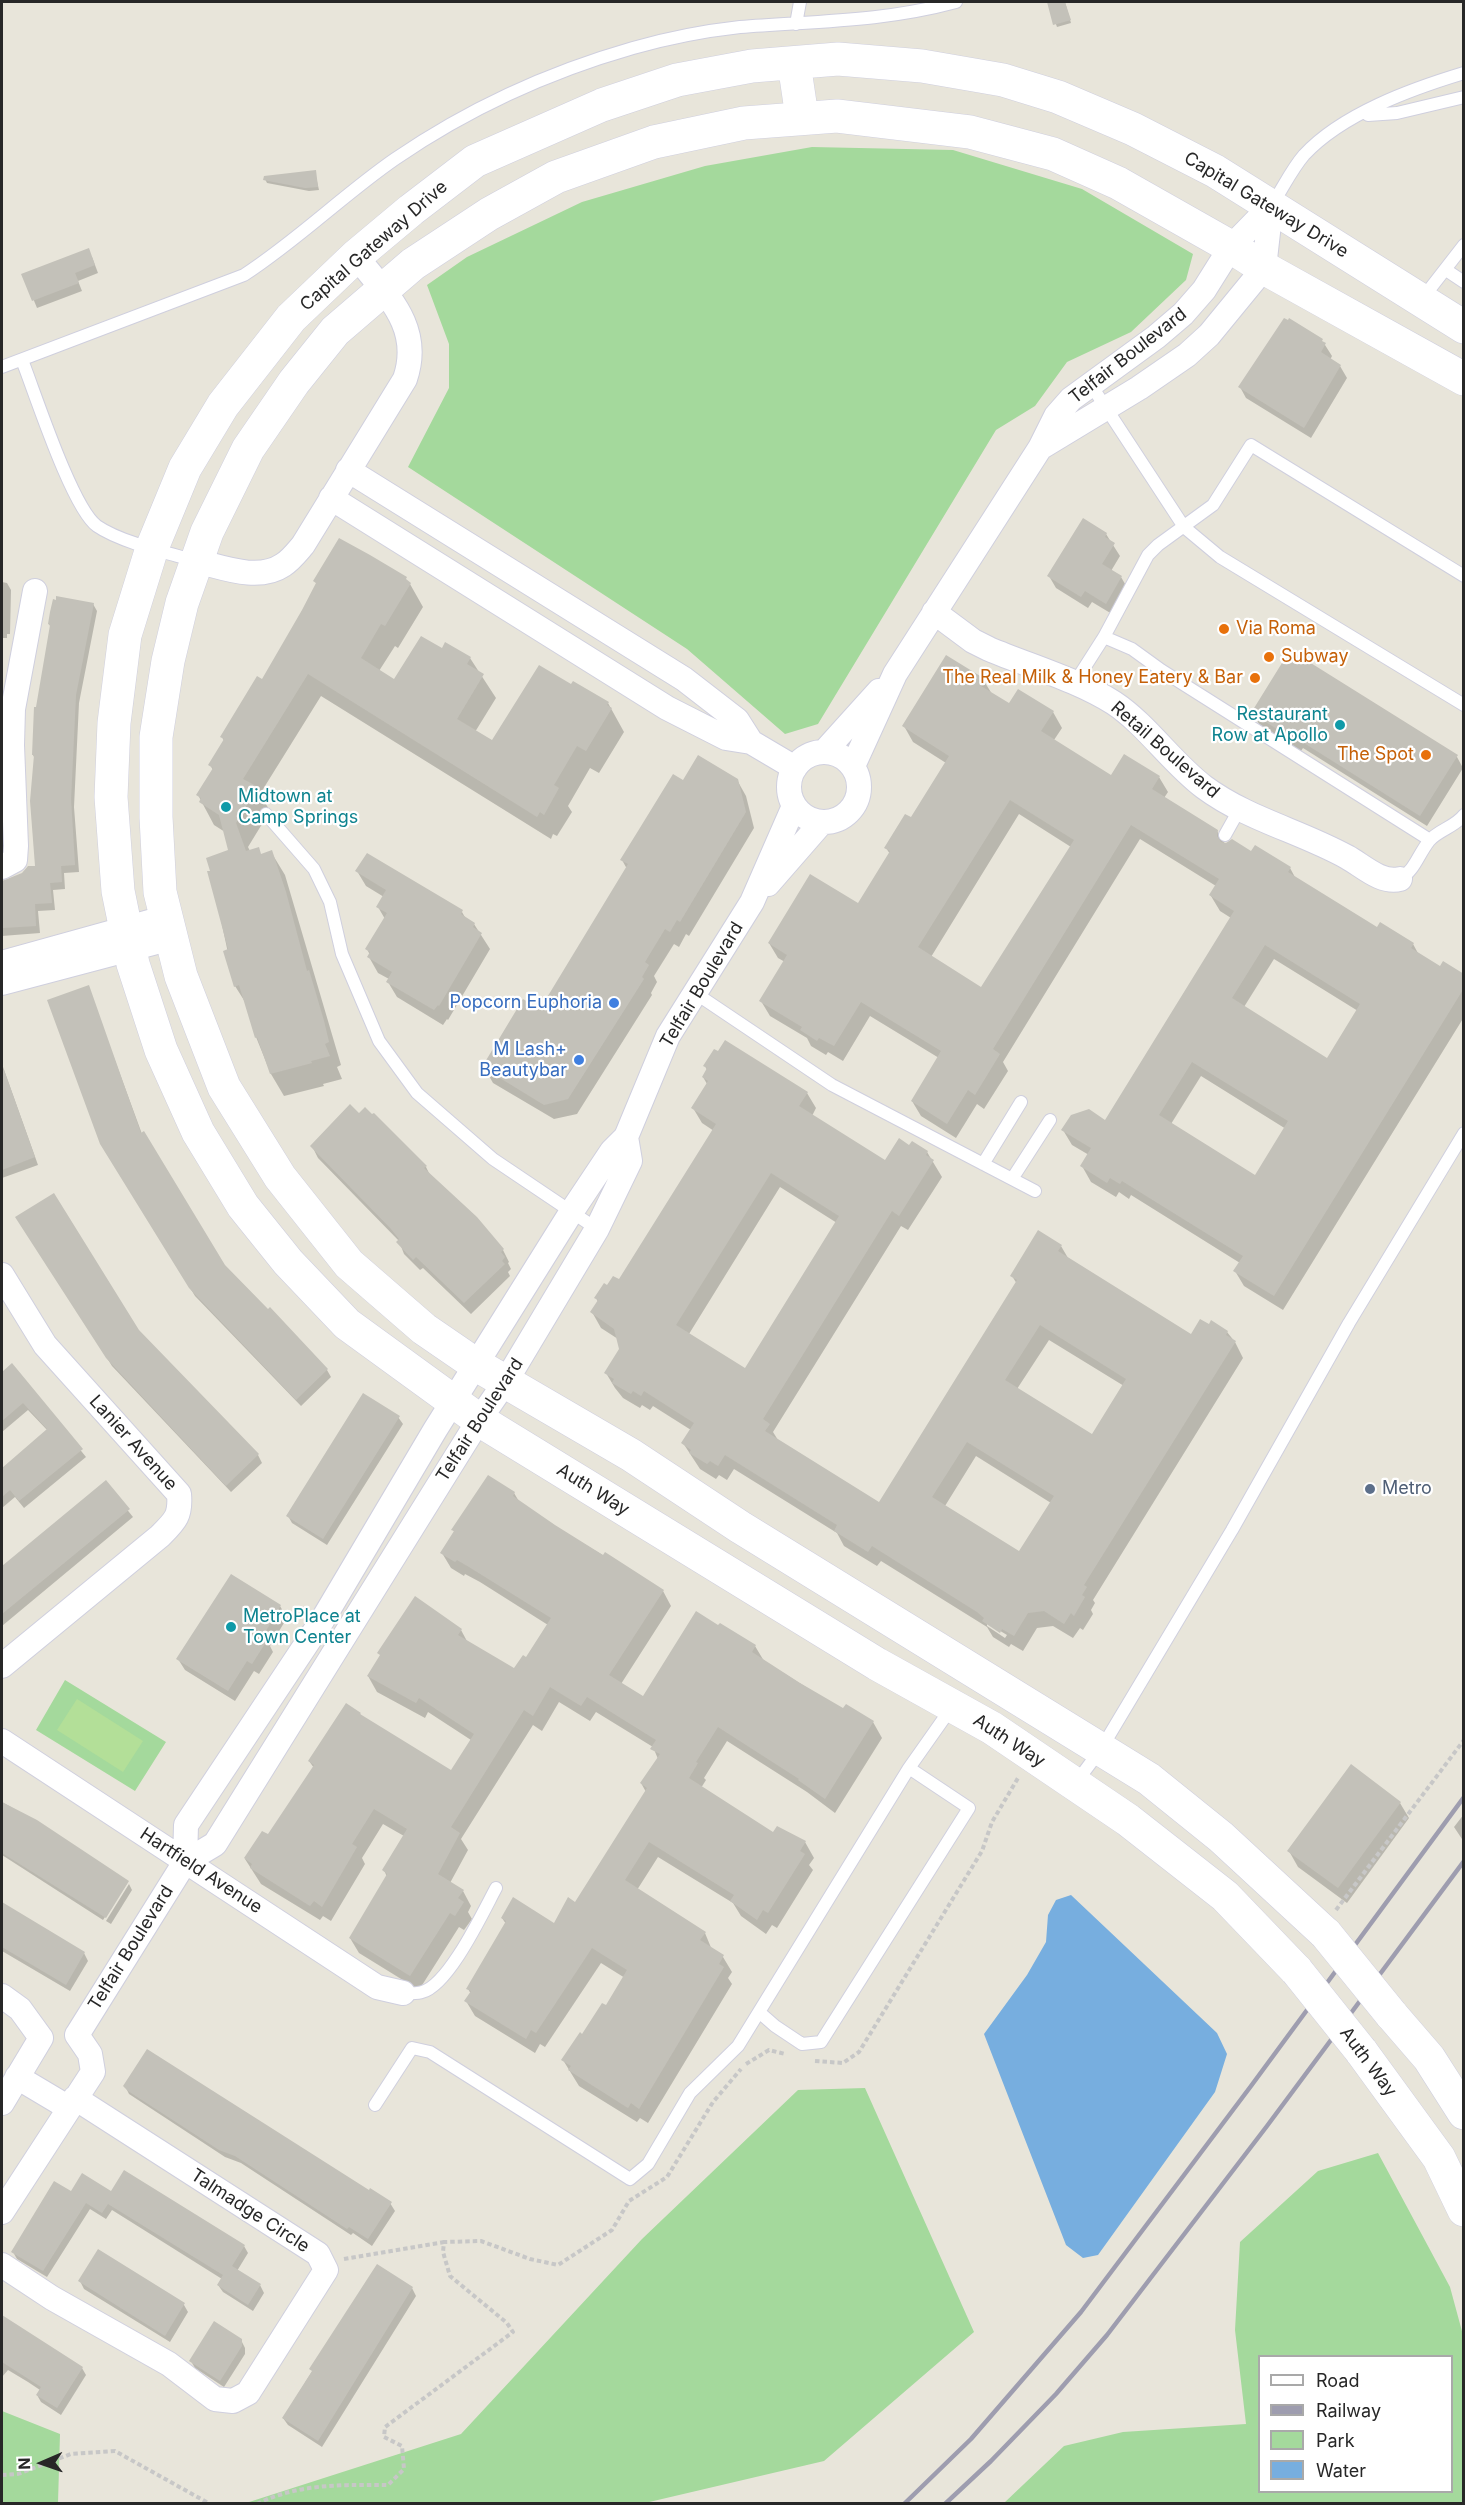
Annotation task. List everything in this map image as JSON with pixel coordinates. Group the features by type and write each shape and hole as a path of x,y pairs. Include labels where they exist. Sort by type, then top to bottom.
{"street":[{"name":"Capital Gateway Drive","path":"449,1398 347,1324 288,1262 243,1206 198,1132 161,1050 128,938 118,891 111,797 114,723 125,634 152,548 185,468 223,405 291,318 356,256 475,161 602,105 676,80 752,66 838,59 922,66 1003,80 1058,97 1133,129 1215,171 1464,327"},
{"path":"794,63 802,117"},
{"path":"1464,379 1264,268 1118,183 1053,154 970,132 837,116 744,123 654,142 556,177 489,214 413,264 335,331 294,382 248,449 207,532 182,603 168,662 156,737 156,828 160,892 182,976 224,1087 280,1177 349,1264 424,1329 476,1364 631,1455 740,1527 1149,1779 1221,1837 1323,1932 1390,2014 1430,2058 1464,2114"},
{"path":"1264,268 1271,206"},
{"name":"Telfair Boulevard","path":"853,766 895,674 1040,448 1060,410 1183,314 1204,290 1230,247 1271,206"},
{"path":"196,561 230,569 257,572 269,571 282,566 303,545 405,378 410,364 409,332 398,311 356,256"},
{"name":"Telfair Boulevard","path":"1040,448 1188,355 1209,334 1264,268"},
{"path":"348,470 684,680 737,720 751,742"},
{"path":"331,498 667,708 726,738 751,742 795,768"},
{"path":"2,867 15,860 16,846 12,745 7,709 35,591"},
{"name":"Retail Boulevard","path":"934,612 973,641 1115,704 1178,765 1204,787 1239,810 1319,843 1378,876 1394,880 1400,879"},
{"name":"Telfair Boulevard","path":"824,752 895,674"},
{"path":"824,752 835,753 845,758 853,766 859,788 852,809 843,817 822,822 806,817 794,806 789,786 795,768 807,756 824,752"},
{"name":"Telfair Boulevard","path":"185,1862 186,1825 322,1619 449,1398 476,1364 612,1151 626,1137 668,1036 752,902 794,806"},
{"name":"Telfair Boulevard","path":"752,902 822,822"},
{"path":"2,963 170,928"},
{"path":"2,983 128,938"},
{"name":"Telfair Boulevard","path":"77,2035 185,1862 215,1844 478,1420 506,1382 597,1229 630,1161 626,1137"},
{"name":"Lanier Avenue","path":"2,1275 45,1345 179,1494 180,1509 173,1522 160,1536 2,1666"},
{"name":"Auth Way","path":"449,1398 478,1420 868,1658 992,1728 1128,1820 1225,1896 1297,1971 1361,2051 1439,2158 1464,2210"},
{"path":"281,1680 308,1694"},
{"name":"Hartfield Avenue","path":"2,1741 377,1987 404,1993"},
{"path":"2,1996 20,2009 41,2038"},
{"path":"2,2212 93,2072 90,2054 77,2035 41,2038"},
{"path":"2,2103 41,2038"},
{"name":"Talmadge Circle","path":"2,2265 52,2298 169,2364 215,2399 233,2401 248,2393 326,2270 318,2254 72,2103 17,2077"}],"lane":[{"path":"796,24 800,2"},
{"path":"2,368 244,275 273,256 395,159 509,93 563,70 634,48 698,33 739,27 869,19 919,12 956,2"},
{"path":"1271,206 1303,156 1330,133 1360,115 1419,86 1464,73"},
{"path":"1360,115 1397,113 1464,97"},
{"path":"1421,300 1464,245"},
{"path":"1446,270 1464,282"},
{"path":"22,360 73,490 95,525 110,533 152,548 196,561"},
{"path":"1091,385 1184,528 1220,557 1464,705"},
{"path":"1074,684 1104,637 1148,555 1158,545 1213,505 1251,445 1464,576"},
{"path":"1104,637 1132,649 1161,670 1430,840"},
{"path":"1225,834 1239,810"},
{"path":"266,814 314,869 330,902 342,954 379,1041 411,1084 425,1100 493,1159 597,1229"},
{"path":"1400,879 1414,867 1430,840 1464,815"},
{"path":"695,993 832,1085 1035,1191"},
{"path":"983,1164 1021,1102"},
{"path":"1012,1179 1050,1120"},
{"path":"1075,1784 1101,1749 1232,1530 1349,1323 1464,1133"},
{"path":"375,2105 412,2048 430,2052 630,2179 648,2164 690,2093 738,2046 909,1768 952,1706"},
{"path":"759,2012 802,2044 820,2042 969,1808 909,1768"},
{"path":"404,1993 423,1992 445,1975 463,1948 496,1888"}],"path":[{"path":"1323,1932 1464,1740"},
{"path":"322,2262 444,2242"},
{"path":"2,2475 18,2474 71,2454 116,2451 210,2504"}],"green space":[{"path":"812,147 953,150 1082,189 1193,254 1186,280 1131,332 1067,362 1035,406 996,430 818,724 785,734 687,649 408,467 449,388 449,344 427,285 467,257 582,202 705,166"},
{"path":"65,1680 166,1742 135,1791 36,1730"},
{"path":"77,1699 143,1741 123,1772 57,1730"},
{"path":"865,2088 974,2332 824,2461 645,2503 246,2503 461,2434 642,2239 798,2090"},
{"path":"1378,2153 1450,2287 1463,2335 1463,2503 1004,2503 1064,2446 1123,2432 1246,2424 1235,2330 1240,2242 1318,2171"},
{"path":"2,2411 60,2434 58,2503 2,2503"}],"water":[{"path":"1071,1895 1217,2033 1227,2054 1215,2092 1098,2255 1083,2258 1066,2245 984,2034 1027,1975 1046,1942 1048,1915 1056,1900"}],"building":[{"path":"1047,2 1065,2 1071,20 1053,25"},
{"path":"316,170 318,187 305,188 263,180 264,176"},
{"path":"89,248 95,265 75,273 79,283 32,301 21,274"},
{"path":"1284,318 1288,320 1289,318 1323,339 1322,341 1326,343 1321,352 1341,365 1304,428 1238,387"},
{"path":"1083,518 1107,533 1105,537 1115,543 1102,564 1122,576 1106,604 1085,591 1081,597 1047,576"},
{"name":"Midtown at Camp Springs","path":"339,538 407,577 406,579 411,583 385,626 381,624 361,658 394,679 421,636 442,648 445,642 471,657 467,664 484,674 457,719 492,740 539,665 571,684 573,681 609,702 607,705 612,708 586,751 577,746 554,785 559,788 544,815 540,812 537,817 308,674 243,779 258,787 236,823 246,851 259,847 261,854 272,850 324,1021 329,1042 325,1044 330,1056 270,1074 257,1037 255,1038 239,985 234,987 223,951 228,949 207,871 210,871 206,858 228,850 219,815 199,802 201,798 196,795 213,768 208,765 224,739 220,737 257,676 262,679 302,610 316,583 313,581"},
{"path":"56,596 94,603 76,695 71,799 75,865 61,866 62,882 50,883 52,903 35,904 36,926 2,928 2,881 22,873 28,866 35,866 30,801 34,755 32,755 34,707 36,707 50,625 48,624 50,612"},
{"name":"Restaurant Row at Apollo","path":"1290,650 1458,755 1420,816 1296,738 1295,740 1251,713"},
{"path":"946,655 985,679 981,686 1009,703 1018,689 1054,711 1041,731 1111,775 1124,754 1160,776 1152,789 1218,830 1217,836 1221,842 1226,843 1232,839 1251,851 1255,845 1291,867 1288,872 1377,927 1380,922 1414,943 1411,948 1440,966 1443,961 1464,974 1464,988 1274,1296 1233,1271 1243,1256 1122,1181 1120,1184 1110,1178 1107,1183 1080,1166 1091,1148 1061,1130 1071,1115 1089,1109 1105,1120 1234,911 1209,895 1219,879 1131,825 993,1049 1000,1054 975,1095 968,1090 947,1124 911,1101 941,1051 861,1002 834,1046 819,1038 817,1041 800,1030 802,1027 759,1001 787,955 768,943 810,874 858,903 890,851 884,848 905,814 911,817 949,756 902,726","holes":["1010,800 1074,840 981,987 918,947","1265,945 1360,1004 1327,1058 1232,998","1192,1062 1288,1121 1255,1175 1159,1115"]},
{"path":"698,755 738,779 746,812 680,922 677,920 670,932 665,929 645,962 649,965 642,977 644,979 568,1099 544,1105 482,1067 523,999 540,1009 628,864 620,860 673,774 683,780"},
{"path":"367,853 463,910 461,914 475,923 473,927 482,933 439,1006 434,1010 386,982 392,972 367,957 370,952 365,949 387,913 376,907 386,890 355,871"},
{"path":"89,985 141,1133 144,1131 225,1265 268,1309 270,1307 328,1369 296,1400 189,1288 100,1144 47,1000"},
{"path":"725,1040 808,1092 799,1106 885,1160 899,1138 909,1145 912,1141 928,1151 926,1155 934,1160 899,1216 892,1211 763,1419 770,1424 765,1431 879,1502 1017,1280 1010,1276 1038,1230 1062,1245 1058,1251 1191,1334 1200,1319 1209,1324 1211,1320 1228,1331 1226,1335 1236,1341 1084,1585 1087,1587 1082,1595 1085,1597 1074,1616 1071,1613 1064,1624 1044,1611 1028,1613 1014,1636 1002,1629 1000,1633 982,1621 984,1618 977,1612 872,1546 868,1552 834,1531 837,1525 725,1455 718,1466 710,1461 707,1464 689,1453 691,1450 681,1443 694,1423 644,1391 641,1396 633,1391 631,1394 612,1383 614,1379 604,1373 619,1349 614,1329 590,1312 598,1300 594,1298 604,1283 607,1285 613,1276 619,1279 716,1124 691,1108 708,1081 702,1077 707,1068 703,1066 714,1049 718,1051","holes":["771,1173 839,1216 745,1368 676,1325","1040,1325 1126,1379 1092,1434 1005,1380","967,1442 1054,1496 1019,1551 932,1497"]},
{"path":"4,1070 35,1157 2,1170 2,1071"},
{"path":"350,1104 359,1113 365,1107 372,1114 374,1113 427,1166 424,1168 477,1217 504,1249 501,1252 505,1257 502,1261 505,1264 464,1303 416,1257 413,1260 396,1242 399,1239 391,1229 310,1146"},
{"path":"54,1193 139,1330 259,1454 226,1486 106,1358 15,1217"},
{"path":"12,1363 83,1449 19,1501 10,1490 2,1497 2,1468 47,1429 23,1403 2,1421 2,1372"},
{"path":"363,1393 400,1416 323,1539 286,1516"},
{"path":"488,1475 515,1492 513,1496 555,1525 603,1555 605,1552 664,1590 609,1675 643,1696 696,1611 756,1645 752,1652 800,1683 843,1708 846,1704 874,1721 825,1799 799,1779 718,1727 696,1762 698,1763 689,1778 773,1832 777,1826 806,1841 800,1851 805,1854 768,1913 763,1910 757,1920 730,1901 734,1895 649,1842 625,1880 706,1932 700,1940 724,1955 719,1964 724,1967 639,2109 631,2103 628,2108 568,2070 571,2066 561,2060 580,2032 582,2034 602,2003 606,2005 627,1970 592,1948 536,2033 531,2030 526,2039 464,2001 471,1991 466,1989 506,1921 501,1918 513,1897 554,1923 568,1897 575,1902 647,1788 640,1783 660,1754 650,1749 656,1740 587,1697 581,1706 550,1687 533,1716 524,1710 451,1827 460,1833 438,1874 464,1890 458,1898 464,1902 455,1916 450,1913 410,1976 349,1938 387,1874 382,1870 407,1829 374,1809 352,1844 357,1847 322,1907 314,1901 310,1906 250,1868 252,1864 244,1858 262,1831 268,1834 314,1765 308,1761 346,1703 451,1770 474,1734 419,1698 416,1703 367,1676 380,1655 377,1653 415,1596 462,1629 458,1635 514,1668 523,1655 526,1657 551,1618 469,1567 440,1553 454,1531 451,1530"},
{"path":"106,1480 130,1509 2,1614 2,1566"},
{"name":"MetroPlace at Town Center","path":"231,1574 281,1605 263,1636 268,1639 252,1664 247,1661 228,1691 176,1659"},
{"path":"1351,1764 1401,1802 1338,1888 1287,1851"},
{"path":"2,1802 37,1820 129,1881 106,1918 2,1853"},
{"path":"2,1902 85,1952 66,1985 2,1947"},
{"path":"147,2049 369,2190 370,2188 392,2202 368,2239 349,2227 347,2229 235,2156 219,2150 128,2091 123,2086"},
{"path":"124,2170 245,2245 232,2266 261,2284 248,2305 217,2285 223,2275 108,2204 102,2213 86,2203 43,2271 11,2252 54,2181 71,2191 82,2173 111,2191"},
{"path":"98,2249 185,2303 165,2336 78,2281"},
{"path":"377,2264 413,2287 318,2441 282,2418 312,2371 309,2369"},
{"path":"2,2315 83,2367 57,2408 36,2395 41,2387 2,2362"},
{"path":"214,2321 242,2339 242,2346 220,2381 189,2361"}],"railway":[{"path":"904,2504 971,2439 1081,2312 1464,1797"},
{"path":"945,2504 991,2461 1056,2394 1107,2335 1267,2126 1464,1861"}],"place":[{"name":"Via Roma","path":"1224,629"},
{"name":"Subway","path":"1269,657"},
{"name":"The Real Milk & Honey Eatery & Bar","path":"1255,678"},
{"name":"Restaurant Row at Apollo","path":"1340,725"},
{"name":"The Spot","path":"1426,755"},
{"name":"Midtown at Camp Springs","path":"226,807"},
{"name":"Popcorn Euphoria","path":"614,1003"},
{"name":"M Lash+ Beautybar","path":"579,1060"},
{"name":"Metro","path":"1370,1489"},
{"name":"MetroPlace at Town Center","path":"231,1627"}]}
